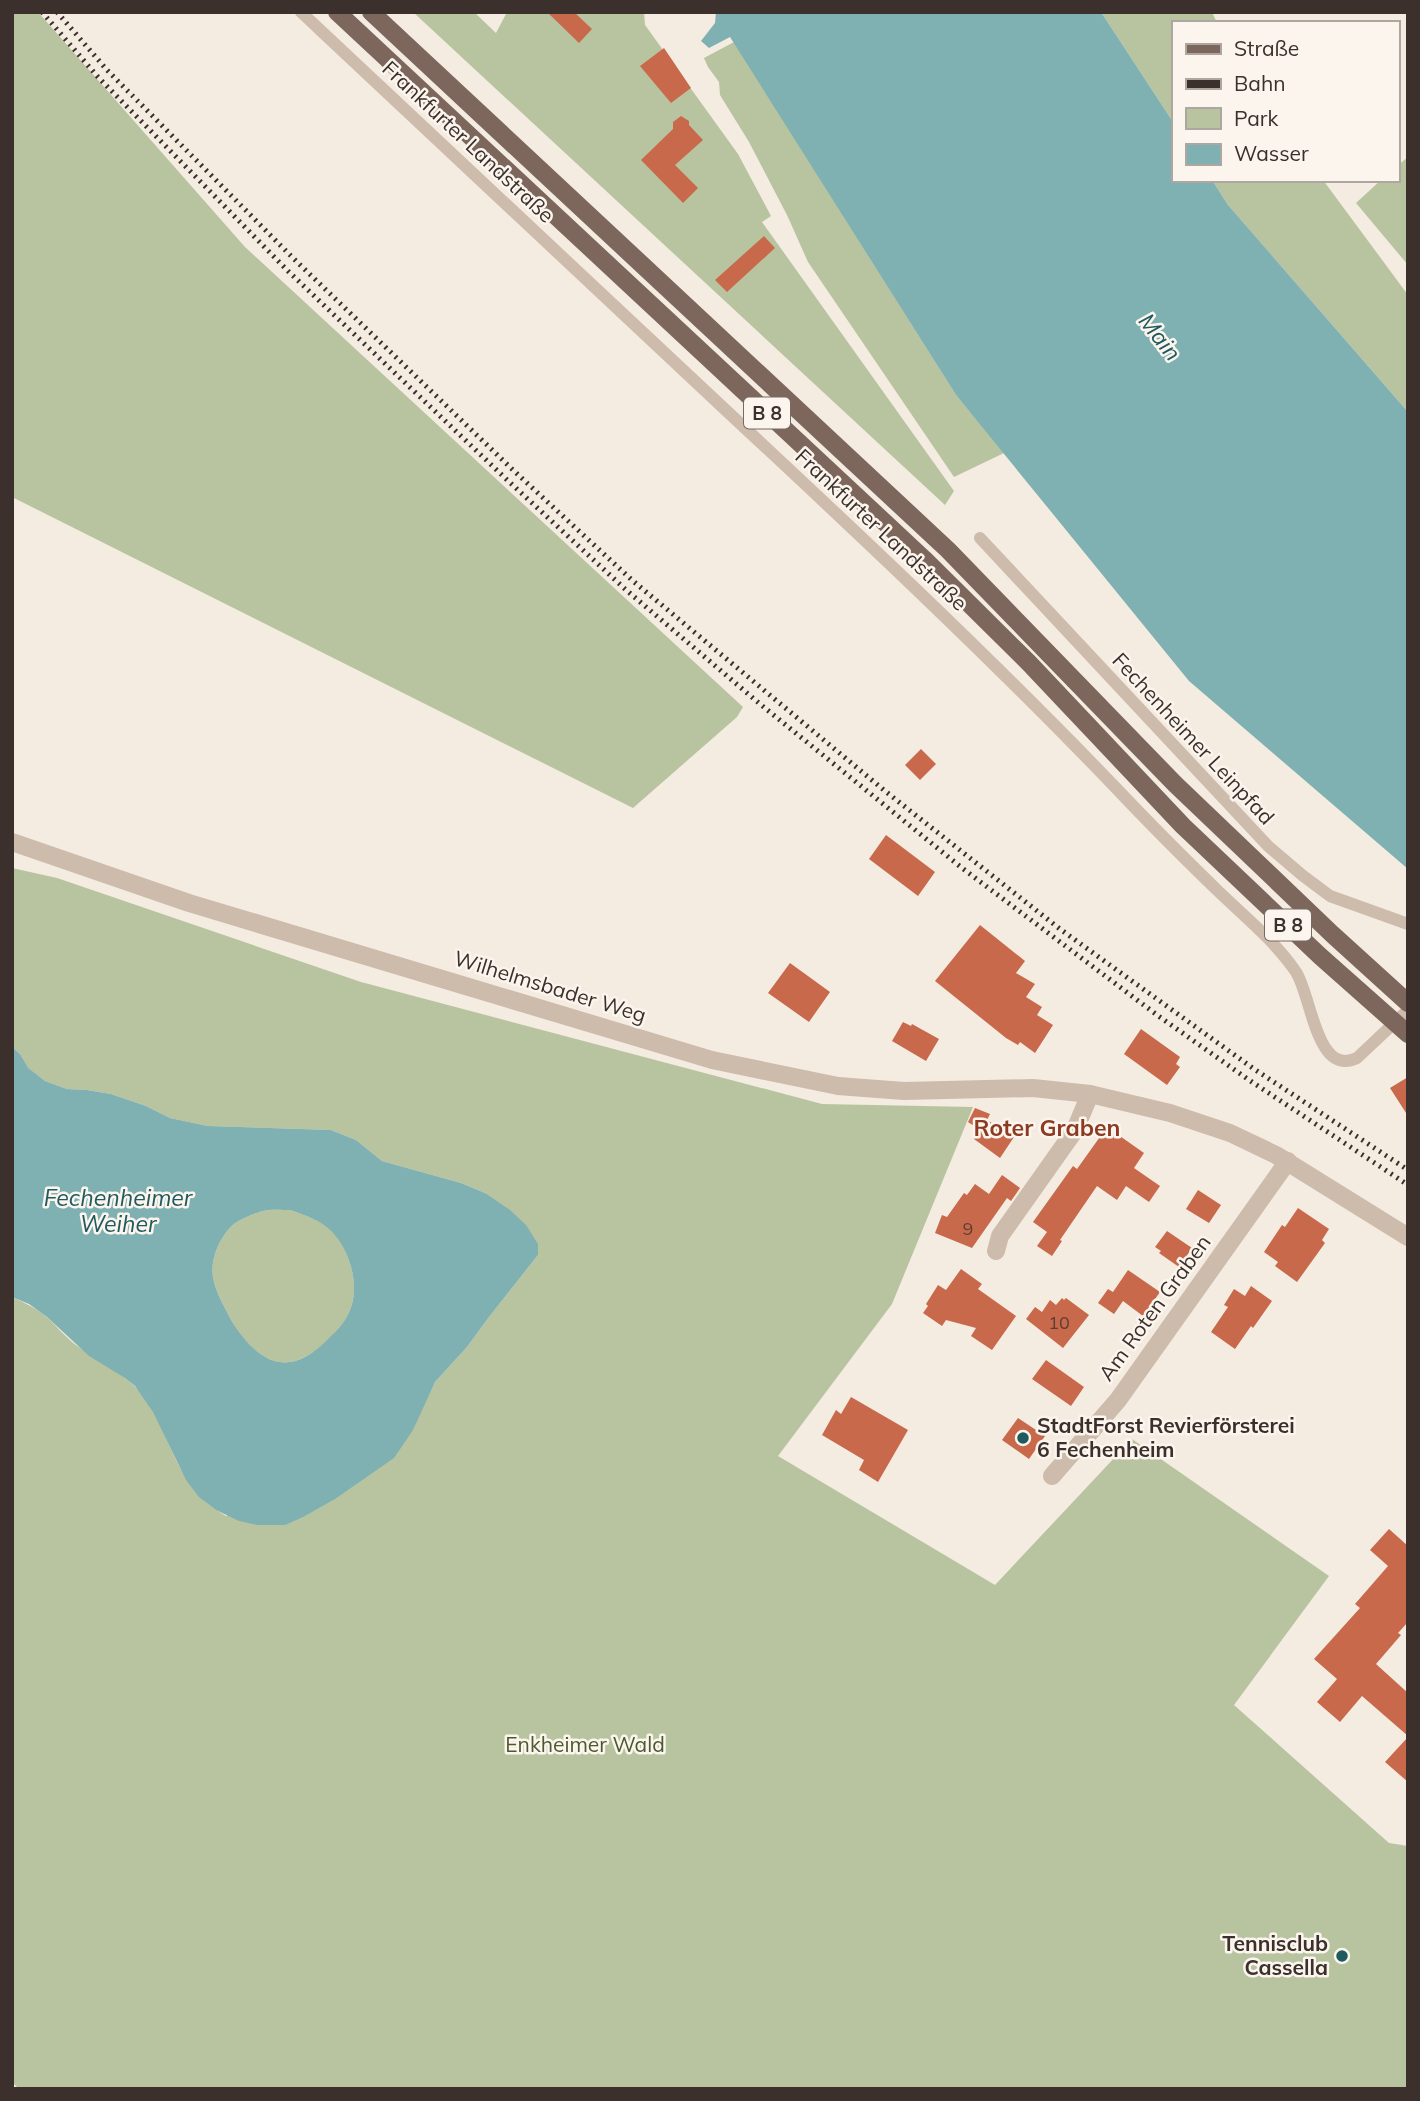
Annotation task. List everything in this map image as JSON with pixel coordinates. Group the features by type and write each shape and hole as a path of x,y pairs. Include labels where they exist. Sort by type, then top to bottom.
{"main road":[{"name":"B 8","path":"337,12 924,559 1029,663 1183,826 1401,1029"},
{"name":"B 8","path":"371,12 948,550 1175,784 1408,1003"}],"street":[{"name":"Wilhelmsbader Weg","path":"12,842 189,903 712,1060 838,1086 904,1091 1033,1087 1090,1094 1170,1113 1251,1143 1288,1161 1408,1237"},
{"path":"996,1251 1000,1236 1075,1130 1090,1094"},
{"name":"Am Roten Graben","path":"1052,1476 1118,1400 1288,1161"}],"lane":[{"name":"Frankfurter Landstraße","path":"301,12 914,585 1023,692 1182,857 1266,937 1302,983 1319,1038 1333,1058 1348,1062 1401,1029"},
{"name":"Fechenheimer Leinpfad","path":"980,538 1268,846 1330,896 1408,924"},
{"path":"1401,1029 1408,1010"}],"green space":[{"path":"12,12 38,12 245,247 743,707 737,717 633,808 12,497"},
{"path":"413,12 474,12 496,33 507,12 644,12 645,25 738,154 771,216 762,222 954,491 945,505"},
{"path":"1101,12 1212,12 1216,21 1172,21 1172,120"},
{"path":"734,42 956,395 1004,453 954,477 808,262 787,215 749,142 720,95 719,82 704,58"},
{"path":"1408,157 1408,265 1356,203 1379,182 1399,182 1399,164"},
{"path":"1213,182 1324,182 1408,295 1408,412 1228,205"},
{"name":"Enkheimer Wald","path":"12,868 57,878 361,982 822,1104 973,1107 892,1304 778,1456 995,1585 1132,1439 1329,1576 1234,1705 1389,1843 1408,1846 1408,2089 19,2089 12,2082 12,1297 40,1312 72,1342 138,1389 155,1415 186,1478 209,1505 226,1516 428,1396 435,1382 467,1347 538,1255 485,1193 461,1183 382,1161 356,1140 331,1130 208,1126 170,1118 111,1094 67,1089 45,1081 27,1068 20,1054 12,1047"},
{"path":"290,1210 320,1222 336,1235 351,1265 354,1286 349,1311 337,1331 325,1343 300,1359 279,1362 262,1355 241,1335 218,1295 212,1270 217,1248 234,1224 263,1211"}],"water":[{"name":"Main","path":"716,12 1101,12 1172,120 1172,182 1213,182 1228,205 1408,412 1408,869 1189,681 956,395 730,37 709,48 701,41 715,23"},
{"name":"Fechenheimer Weiher","path":"12,1047 20,1054 28,1068 45,1081 67,1089 111,1094 170,1118 208,1126 331,1130 356,1140 382,1161 461,1183 485,1193 526,1225 538,1244 538,1255 467,1347 435,1382 413,1430 394,1458 335,1499 285,1525 257,1525 239,1521 216,1510 199,1497 186,1480 153,1412 135,1386 89,1356 47,1317 29,1304 12,1297","holes":["266,1210 290,1210 324,1225 335,1235 346,1254 354,1286 349,1311 337,1331 307,1356 294,1361 279,1362 262,1355 236,1327 217,1290 212,1270 220,1241 237,1222"]}],"building":[{"path":"547,12 574,12 592,29 579,43"},
{"path":"664,48 691,88 671,103 640,66"},
{"path":"681,116 689,121 689,125 703,140 675,165 698,188 683,203 641,160 673,129 673,122"},
{"path":"764,236 775,248 727,292 715,280"},
{"path":"921,749 936,764 920,780 905,765"},
{"path":"886,835 935,872 918,896 869,859"},
{"path":"980,925 1025,961 1016,973 1035,984 1026,997 1042,1007 1037,1015 1053,1025 1035,1053 1020,1042 1018,1045 1006,1038 935,981"},
{"path":"790,963 830,992 809,1022 768,993"},
{"path":"903,1022 939,1039 926,1061 892,1041"},
{"path":"1141,1029 1180,1057 1176,1064 1180,1067 1167,1085 1124,1054"},
{"path":"1408,1077 1408,1116 1390,1088"},
{"path":"975,1108 990,1114 987,1120 1014,1137 1000,1158 974,1139 980,1130 968,1122"},
{"path":"1107,1127 1144,1153 1134,1168 1160,1186 1149,1202 1126,1186 1117,1200 1097,1186 1052,1256 1037,1246 1047,1232 1033,1222 1073,1166 1077,1169"},
{"path":"1002,1175 1020,1188 1011,1201 1007,1198 972,1248 935,1233 942,1215 947,1217 964,1193 967,1195 975,1184 989,1194"},
{"path":"1198,1190 1221,1205 1209,1223 1186,1209"},
{"path":"1298,1208 1329,1229 1322,1240 1325,1243 1297,1282 1275,1266 1278,1262 1264,1252 1282,1225 1285,1227"},
{"path":"1167,1231 1192,1248 1179,1267 1155,1247"},
{"path":"961,1269 982,1284 978,1289 1016,1316 992,1350 971,1336 976,1328 946,1320 942,1326 923,1313 938,1285 946,1290"},
{"path":"1128,1270 1160,1292 1143,1316 1123,1301 1114,1314 1098,1303 1108,1289 1113,1292"},
{"path":"1251,1286 1272,1301 1235,1349 1211,1332 1228,1307 1224,1305 1234,1289 1245,1296"},
{"path":"1062,1298 1066,1298 1089,1315 1063,1348 1026,1319 1035,1307 1042,1312 1050,1300 1056,1305"},
{"path":"1046,1360 1084,1387 1071,1406 1032,1379"},
{"path":"851,1397 908,1430 878,1482 859,1470 864,1460 822,1435 836,1410 841,1414"},
{"name":"StadtForst Revierförsterei 6 Fechenheim","path":"1018,1418 1045,1436 1029,1459 1002,1440"},
{"path":"1389,1529 1408,1546 1408,1622 1398,1633 1401,1635 1376,1664 1408,1693 1408,1736 1362,1696 1340,1722 1317,1702 1337,1679 1314,1659 1360,1608 1355,1604 1388,1566 1370,1550"},
{"path":"1408,1737 1408,1782 1385,1762"}],"railway":[{"path":"42,12 98,77 288,271 625,589 760,704 962,868 1157,1015 1249,1080 1408,1185"},
{"path":"57,12 107,70 294,259 512,469 633,581 885,791 1060,929 1254,1069 1408,1170"}],"place":[{"name":"StadtForst Revierförsterei 6 Fechenheim","path":"1023,1438"},
{"name":"Tennisclub Cassella","path":"1342,1956"}],"district":[{"name":"Roter Graben","path":"1047,1128"}]}
